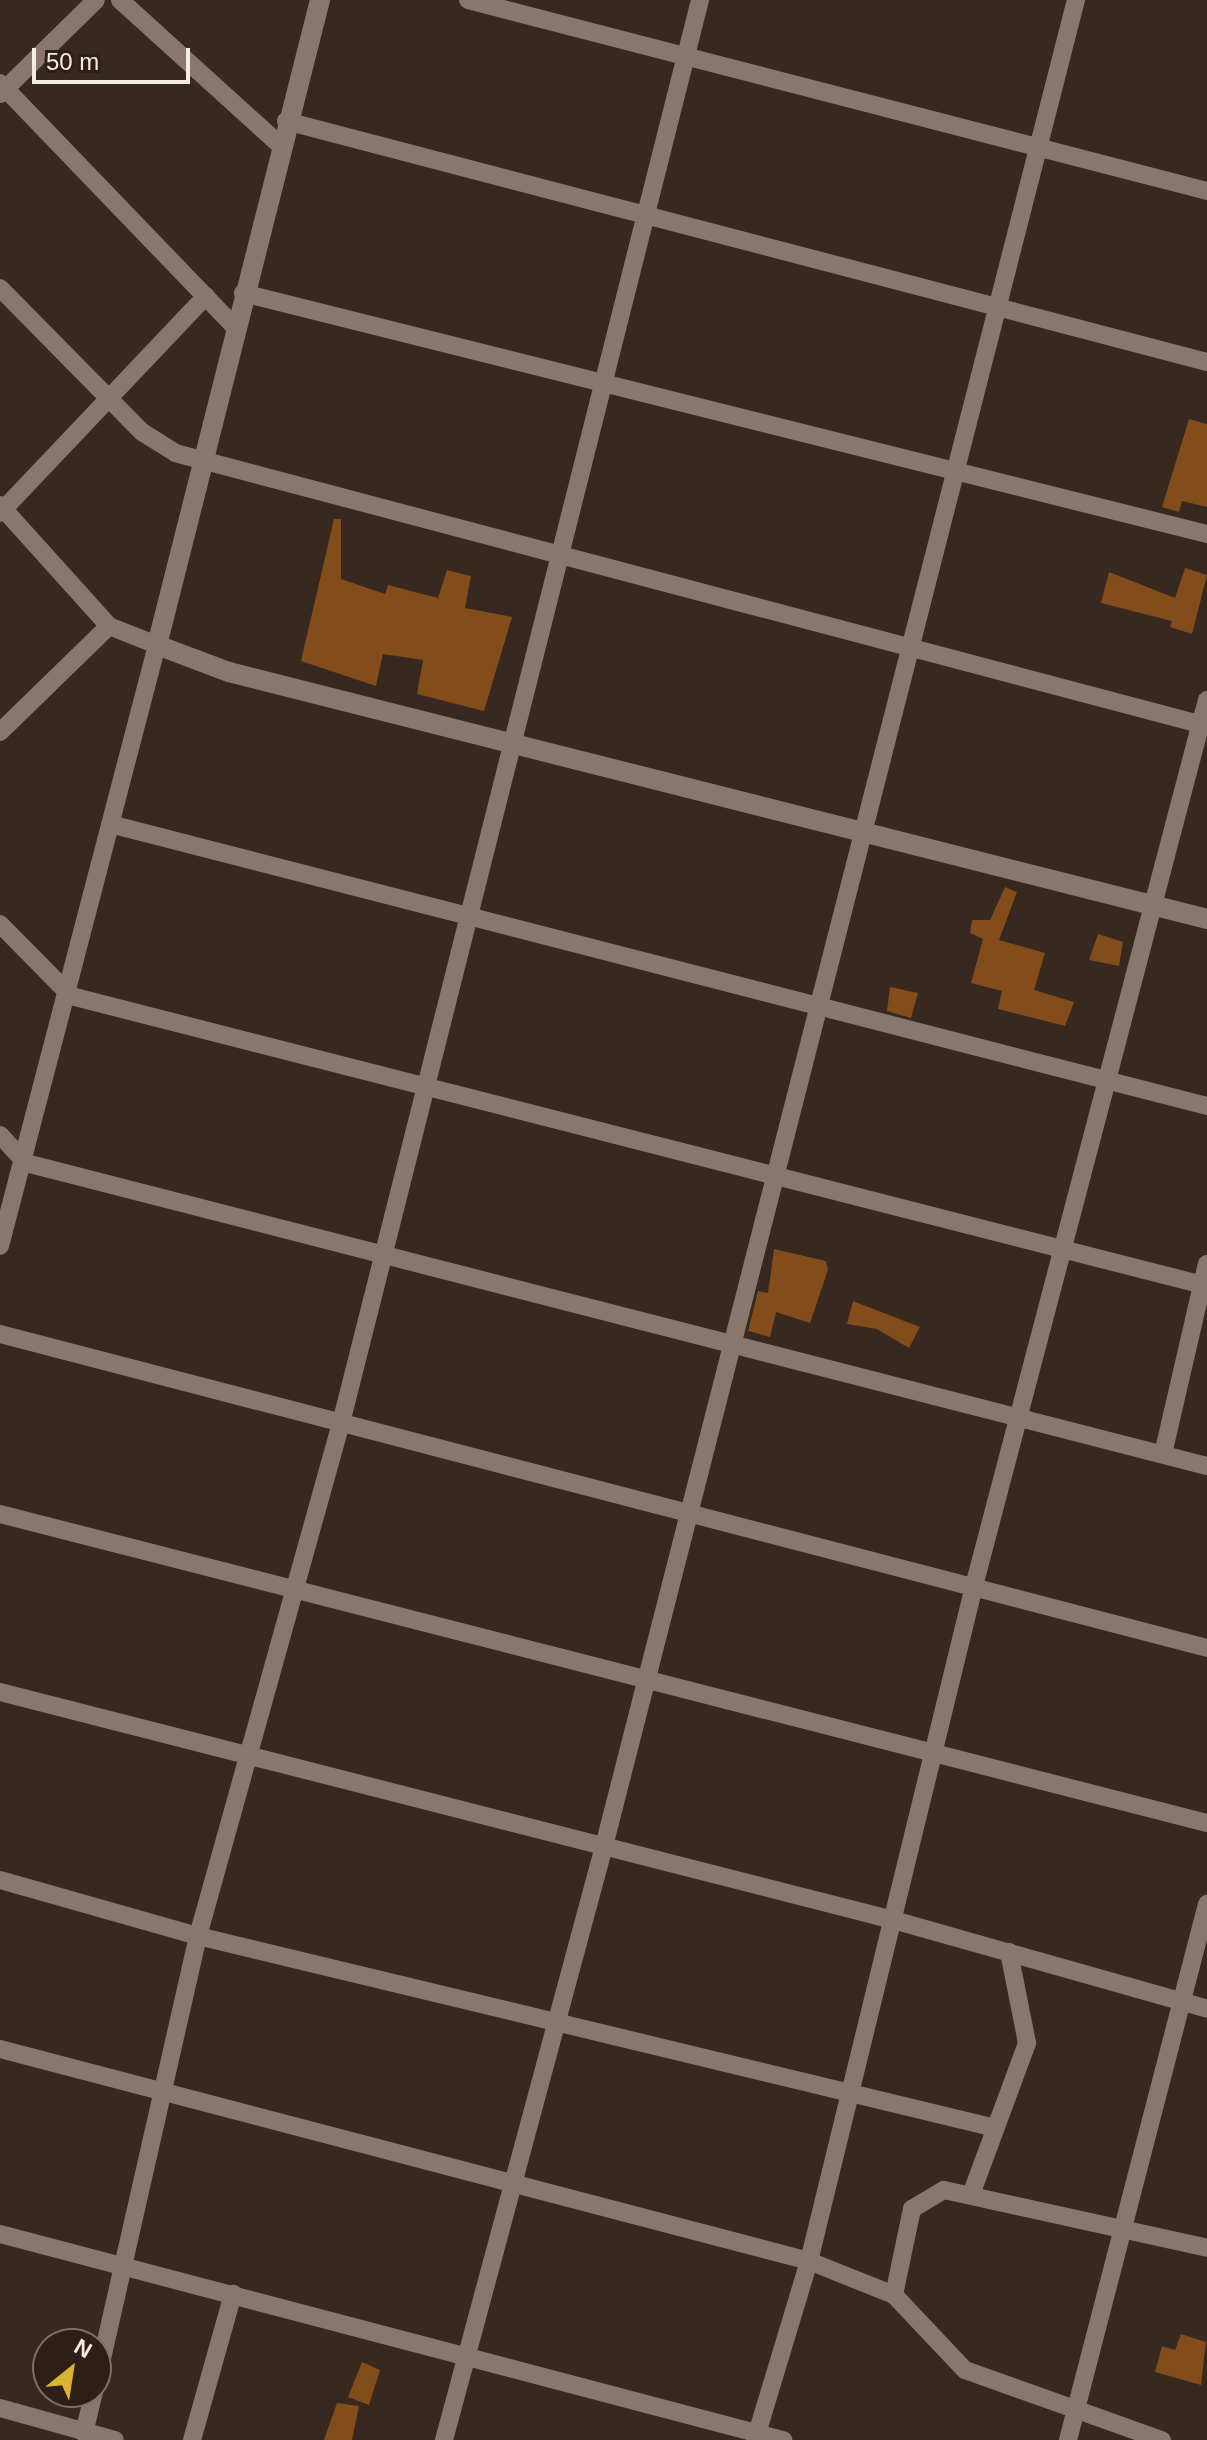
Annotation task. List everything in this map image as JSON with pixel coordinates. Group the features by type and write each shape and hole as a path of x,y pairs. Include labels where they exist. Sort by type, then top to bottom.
{"street":[{"path":"96,0 2,89 234,326"},
{"path":"120,0 283,148"},
{"path":"0,1246 71,996 157,645 198,461 320,0"},
{"path":"468,0 1037,150 1207,191"},
{"path":"110,2328 198,1936 341,1423 381,1253 427,1086 511,742 604,384 641,216 700,0"},
{"path":"444,2440 558,2024 816,1009 957,473 994,306 1076,0"},
{"path":"286,121 1207,362"},
{"path":"0,288 110,401 157,444 198,461 1204,725"},
{"path":"243,293 1207,534"},
{"path":"206,296 110,401 1,509 109,626 229,672 1207,919"},
{"path":"0,732 109,626"},
{"path":"756,2436 809,2261 938,1756 974,1586 1061,1249 1109,1084 1204,725 1207,700"},
{"path":"114,825 816,1009 1207,1106"},
{"path":"0,924 71,996 1205,1285"},
{"path":"0,1135 26,1163 1018,1415 1207,1466"},
{"path":"1163,1454 1205,1285 1207,1264"},
{"path":"0,1334 341,1423 688,1507 1207,1648"},
{"path":"0,1514 1207,1823"},
{"path":"0,1692 603,1850 897,1921 1207,2009"},
{"path":"0,1880 198,1936 992,2127"},
{"path":"1068,2440 1077,2415 1121,2230 1207,1904"},
{"path":"972,2192 992,2127 1027,2043 1009,1952"},
{"path":"0,2049 161,2096 809,2261 894,2295 965,2370 1077,2415 1162,2440"},
{"path":"894,2295 916,2204 944,2190 972,2192 1121,2230 1207,2248"},
{"path":"0,2234 233,2294 465,2361 756,2436 783,2440"},
{"path":"192,2440 233,2294"},
{"path":"0,2408 115,2440"},
{"path":"84,2433 90,2408"}],"building":[{"path":"1189,419 1207,424 1207,507 1182,501 1179,512 1162,507"},
{"path":"334,519 341,519 341,579 385,594 388,585 438,598 447,570 471,576 465,608 512,617 484,711 417,694 423,660 383,654 376,686 301,661"},
{"path":"1185,568 1207,575 1192,634 1170,627 1172,621 1101,603 1109,572 1175,598"},
{"path":"1005,887 1017,892 999,940 1045,953 1034,990 1074,1002 1065,1026 998,1009 1002,991 971,983 983,939 970,933 972,920 990,920"},
{"path":"1098,934 1123,942 1119,966 1089,960"},
{"path":"890,987 918,993 911,1018 887,1011"},
{"path":"774,1249 826,1261 828,1270 810,1323 776,1312 770,1337 748,1331 758,1291 768,1293"},
{"path":"853,1301 920,1327 909,1348 877,1329 847,1324"},
{"path":"1181,2334 1206,2342 1201,2385 1155,2372 1162,2346 1175,2350"},
{"path":"362,2362 380,2370 369,2405 348,2397"},
{"path":"337,2403 359,2406 352,2440 324,2440"}]}
